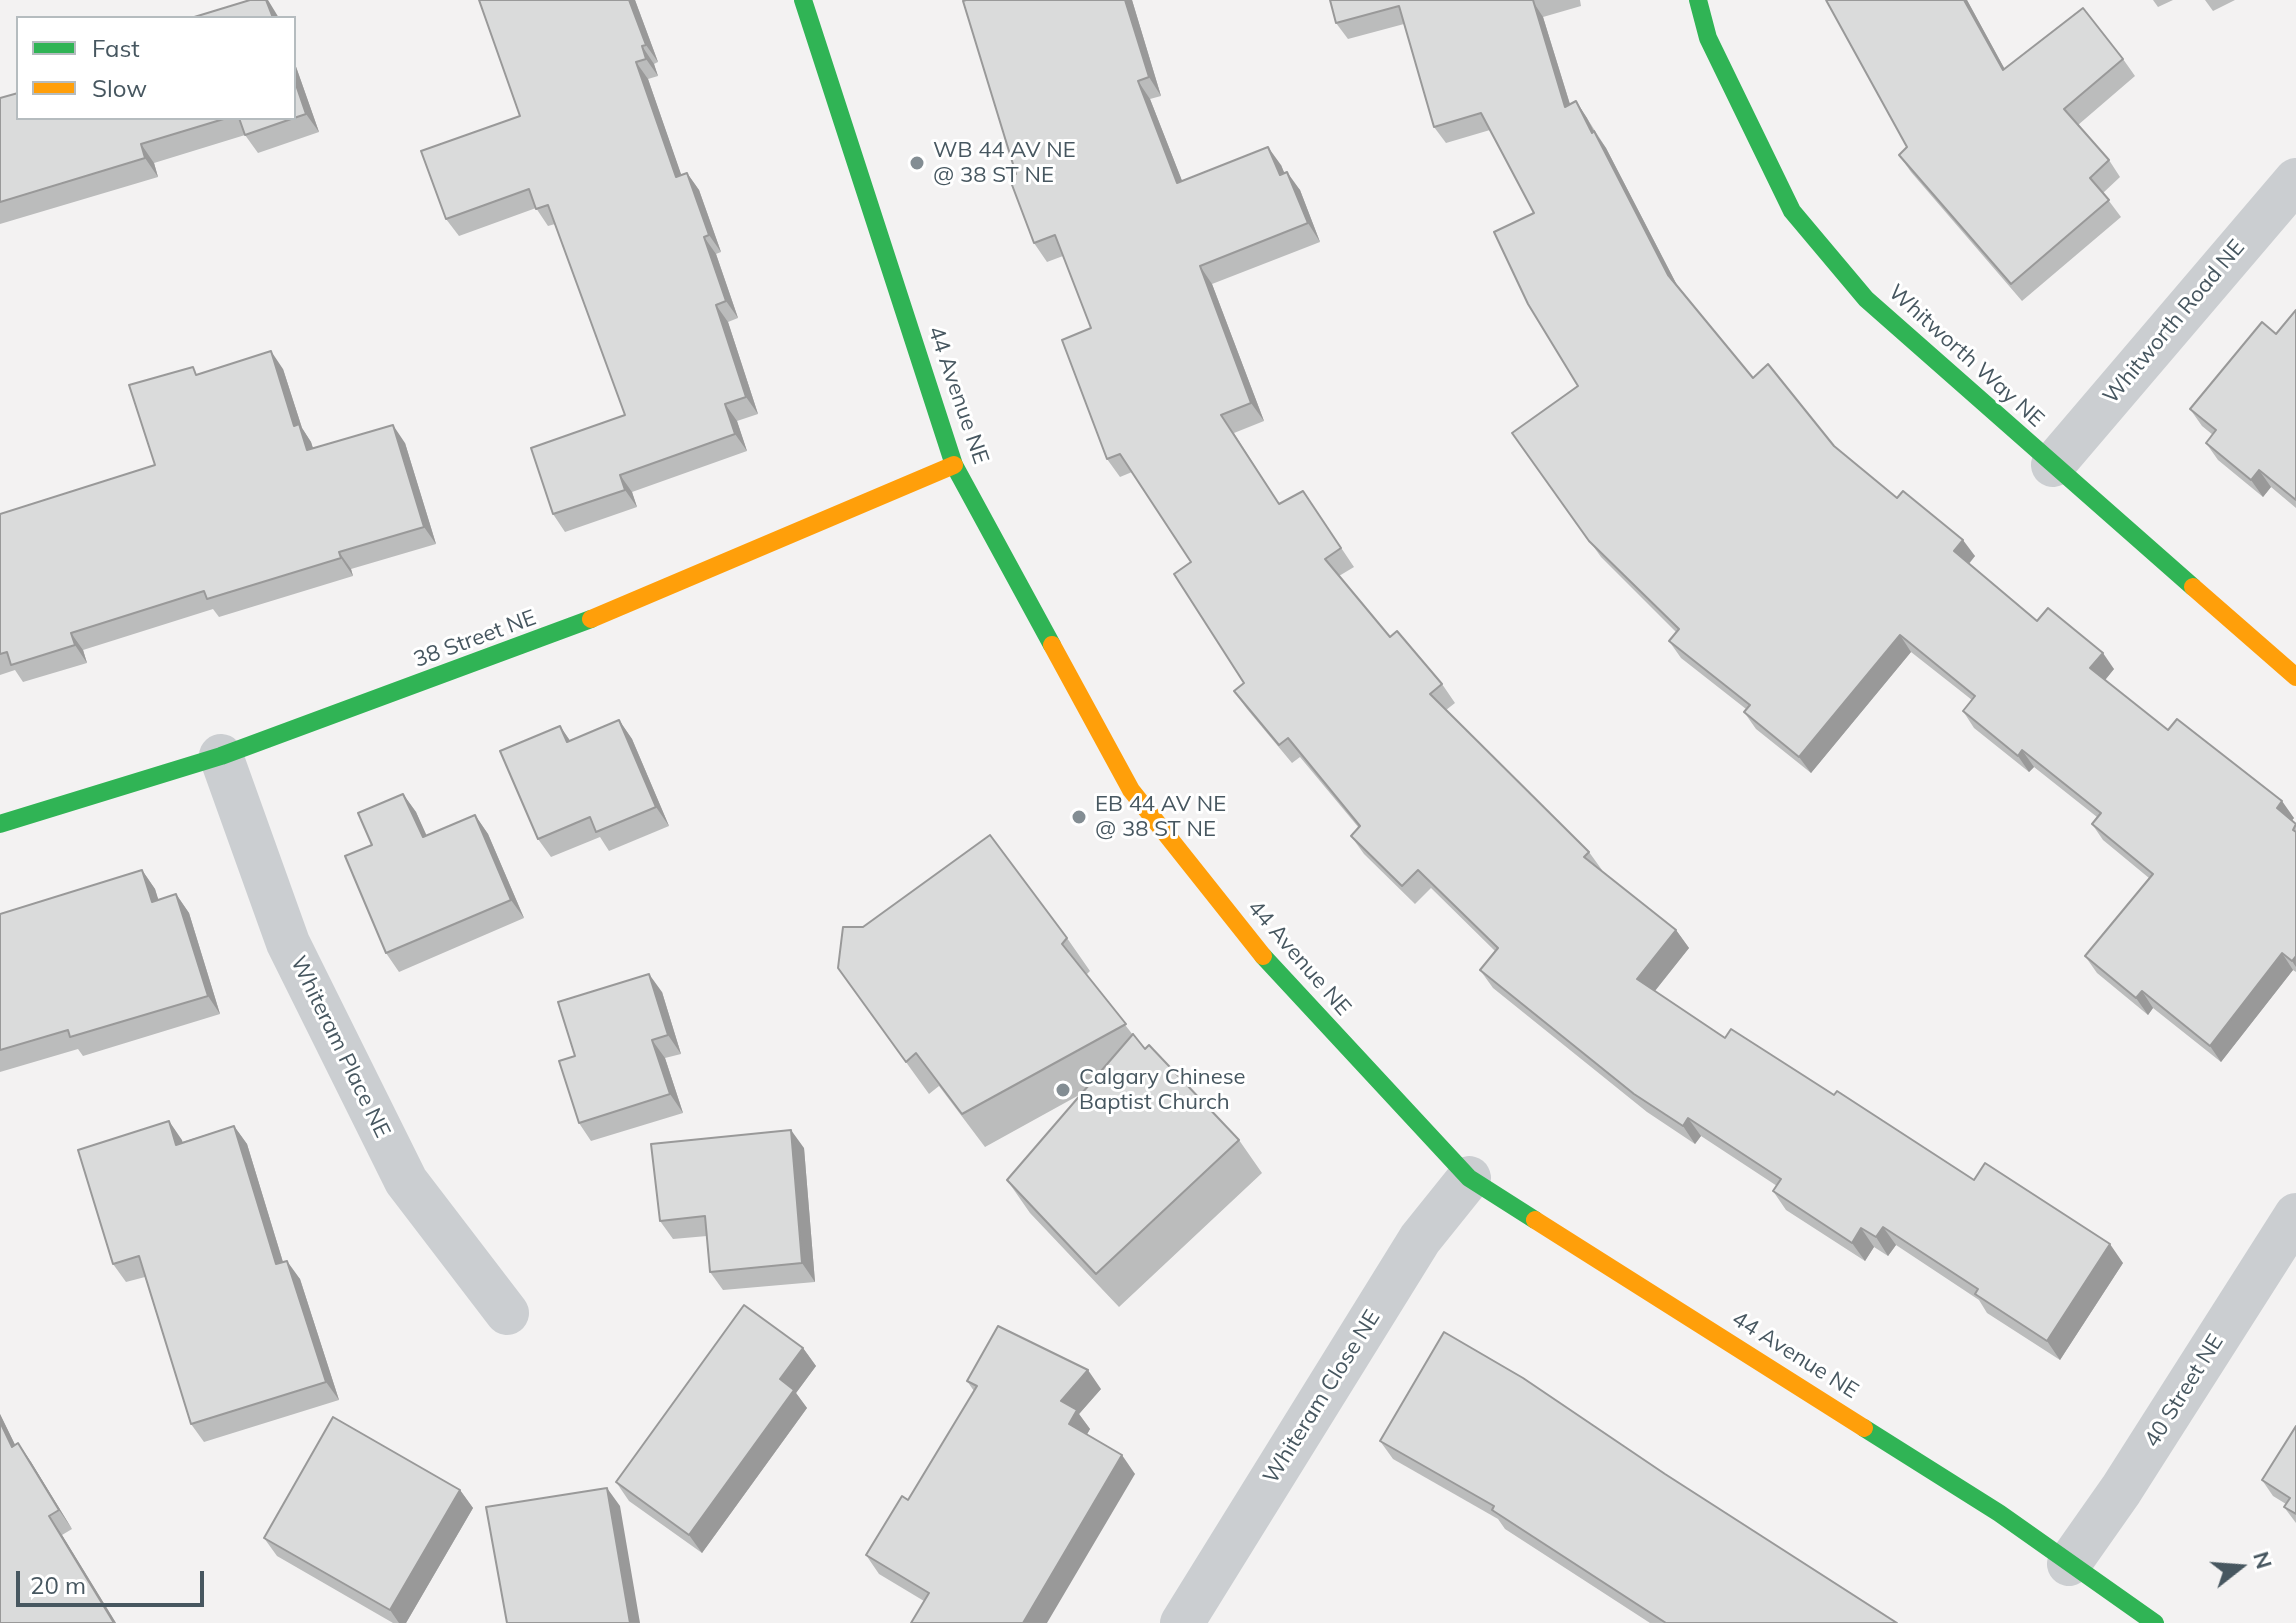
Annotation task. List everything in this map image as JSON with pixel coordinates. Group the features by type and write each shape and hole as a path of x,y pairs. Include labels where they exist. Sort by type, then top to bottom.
{"street":[{"name":"44 Avenue NE","path":"803,0 954,465 1131,790 1273,969 1469,1178 1999,1513 2155,1623"},
{"name":"Whitworth Way NE","path":"1698,0 1708,38 1792,211 1866,299 2296,677"},
{"name":"Whitworth Road NE","path":"2053,465 2296,180"},
{"name":"38 Street NE","path":"0,824 221,756 543,640 954,465"},
{"name":"Whiteram Place NE","path":"221,756 288,943 406,1181 507,1313"},
{"name":"Whiteram Close NE","path":"1182,1623 1420,1239 1469,1178"},
{"name":"40 Street NE","path":"2069,1564 2121,1490 2296,1215"}],"building":[{"path":"250,0 266,0 272,16 198,16"},
{"path":"479,0 629,0 646,45 642,46 646,59 636,62 676,177 687,173 709,235 704,237 726,301 716,305 746,397 725,404 735,434 620,475 625,490 553,514 531,448 625,415 548,205 536,209 529,189 446,219 421,151 520,116"},
{"path":"1125,0 1149,77 1138,81 1177,183 1268,147 1280,175 1287,172 1308,223 1200,266 1251,403 1221,415 1279,504 1303,491 1341,548 1325,559 1390,637 1397,631 1442,684 1430,694 1589,852 1584,857 1676,930 1637,979 1725,1038 1731,1029 1834,1095 1837,1091 1974,1180 1985,1163 2110,1244 2047,1341 1975,1294 1978,1289 1883,1227 1876,1237 1861,1228 1852,1243 1773,1191 1781,1179 1688,1118 1683,1126 1634,1094 1480,970 1498,948 1418,870 1402,886 1351,836 1360,826 1288,738 1279,745 1234,691 1244,683 1174,574 1191,562 1120,454 1107,459 1062,340 1091,328 1055,235 1034,243 1009,177 1016,174 963,1"},
{"path":"1330,0 1533,0 1565,107 1576,101 1668,275 1753,378 1768,364 1834,446 1897,498 1903,491 1963,540 1954,551 2037,621 2048,608 2103,653 2090,668 2168,730 2177,719 2282,801 2277,808 2296,824 2293,830 2296,832 2296,956 2292,961 2282,953 2210,1046 2142,991 2136,998 2085,956 2153,874 2092,824 2101,813 2022,750 2018,756 1963,711 1975,696 1900,635 1799,757 1744,712 1750,705 1669,641 1679,629 1589,541 1512,433 1578,386 1528,304 1494,232 1534,213 1481,113 1434,127 1399,6 1336,23"},
{"path":"1826,0 1964,0 2003,70 2083,8 2123,59 2064,109 2109,160 2090,178 2109,200 2011,284 1899,155 1907,147"},
{"path":"296,85 306,114 296,117"},
{"path":"16,94 16,120 220,120 141,144 145,158 0,202 0,98"},
{"path":"240,120 288,120 245,135"},
{"path":"2296,310 2296,500 2259,470 2251,480 2206,443 2216,430 2190,409 2262,322 2276,334"},
{"path":"271,351 294,426 299,424 307,450 393,425 424,527 339,552 341,558 207,599 204,591 71,633 75,645 11,665 7,652 0,654 0,514 155,465 129,385 193,367 196,375"},
{"path":"619,720 656,807 596,832 590,817 538,839 500,751 560,726 567,742"},
{"path":"403,794 423,837 475,815 511,900 386,953 345,856 372,845 358,813"},
{"path":"990,835 1067,938 1062,944 1126,1024 962,1114 916,1053 906,1062 838,968 843,927 863,927"},
{"path":"142,870 152,902 176,894 208,996 70,1037 68,1030 0,1050 0,914"},
{"path":"649,974 668,1035 652,1040 670,1094 579,1123 559,1061 575,1056 558,1002"},
{"path":"1133,1034 1145,1049 1149,1045 1239,1140 1096,1274 1007,1180"},
{"path":"169,1121 176,1145 234,1126 276,1264 287,1261 326,1382 191,1424 139,1256 113,1264 78,1150"},
{"path":"791,1130 802,1263 710,1272 705,1216 660,1221 651,1144"},
{"path":"744,1305 803,1348 780,1379 794,1390 689,1535 616,1482"},
{"path":"998,1326 1088,1370 1061,1401 1077,1410 1069,1424 1122,1455 1023,1623 911,1623 929,1593 866,1555 902,1496 908,1500 977,1386 967,1381"},
{"path":"1444,1332 1523,1378 1665,1474 1897,1623 1666,1623 1492,1510 1494,1506 1380,1441"},
{"path":"333,1417 460,1490 390,1610 264,1538"},
{"path":"0,1422 12,1447 18,1443 59,1510 49,1516 114,1623 0,1623"},
{"path":"2296,1426 2296,1514 2284,1507 2290,1498 2262,1480"},
{"path":"607,1488 630,1623 507,1623 486,1507"}],"traffic: fast":[{"path":"803,0 954,465 1052,645"},
{"path":"1698,0 1708,38 1792,211 1866,299 2193,587"},
{"path":"0,824 221,756 591,619"},
{"path":"1263,956 1469,1178 1535,1220"},
{"path":"1864,1428 1999,1513 2155,1623"}],"traffic: slow":[{"path":"591,619 954,465"},
{"path":"2193,587 2296,677"},
{"path":"1052,645 1131,790 1263,956"},
{"path":"1535,1220 1864,1428"}],"place":[{"name":"WB 44 AV NE @ 38 ST NE","path":"917,163"},
{"name":"EB 44 AV NE @ 38 ST NE","path":"1079,817"},
{"name":"Calgary Chinese Baptist Church","path":"1063,1090"}]}
